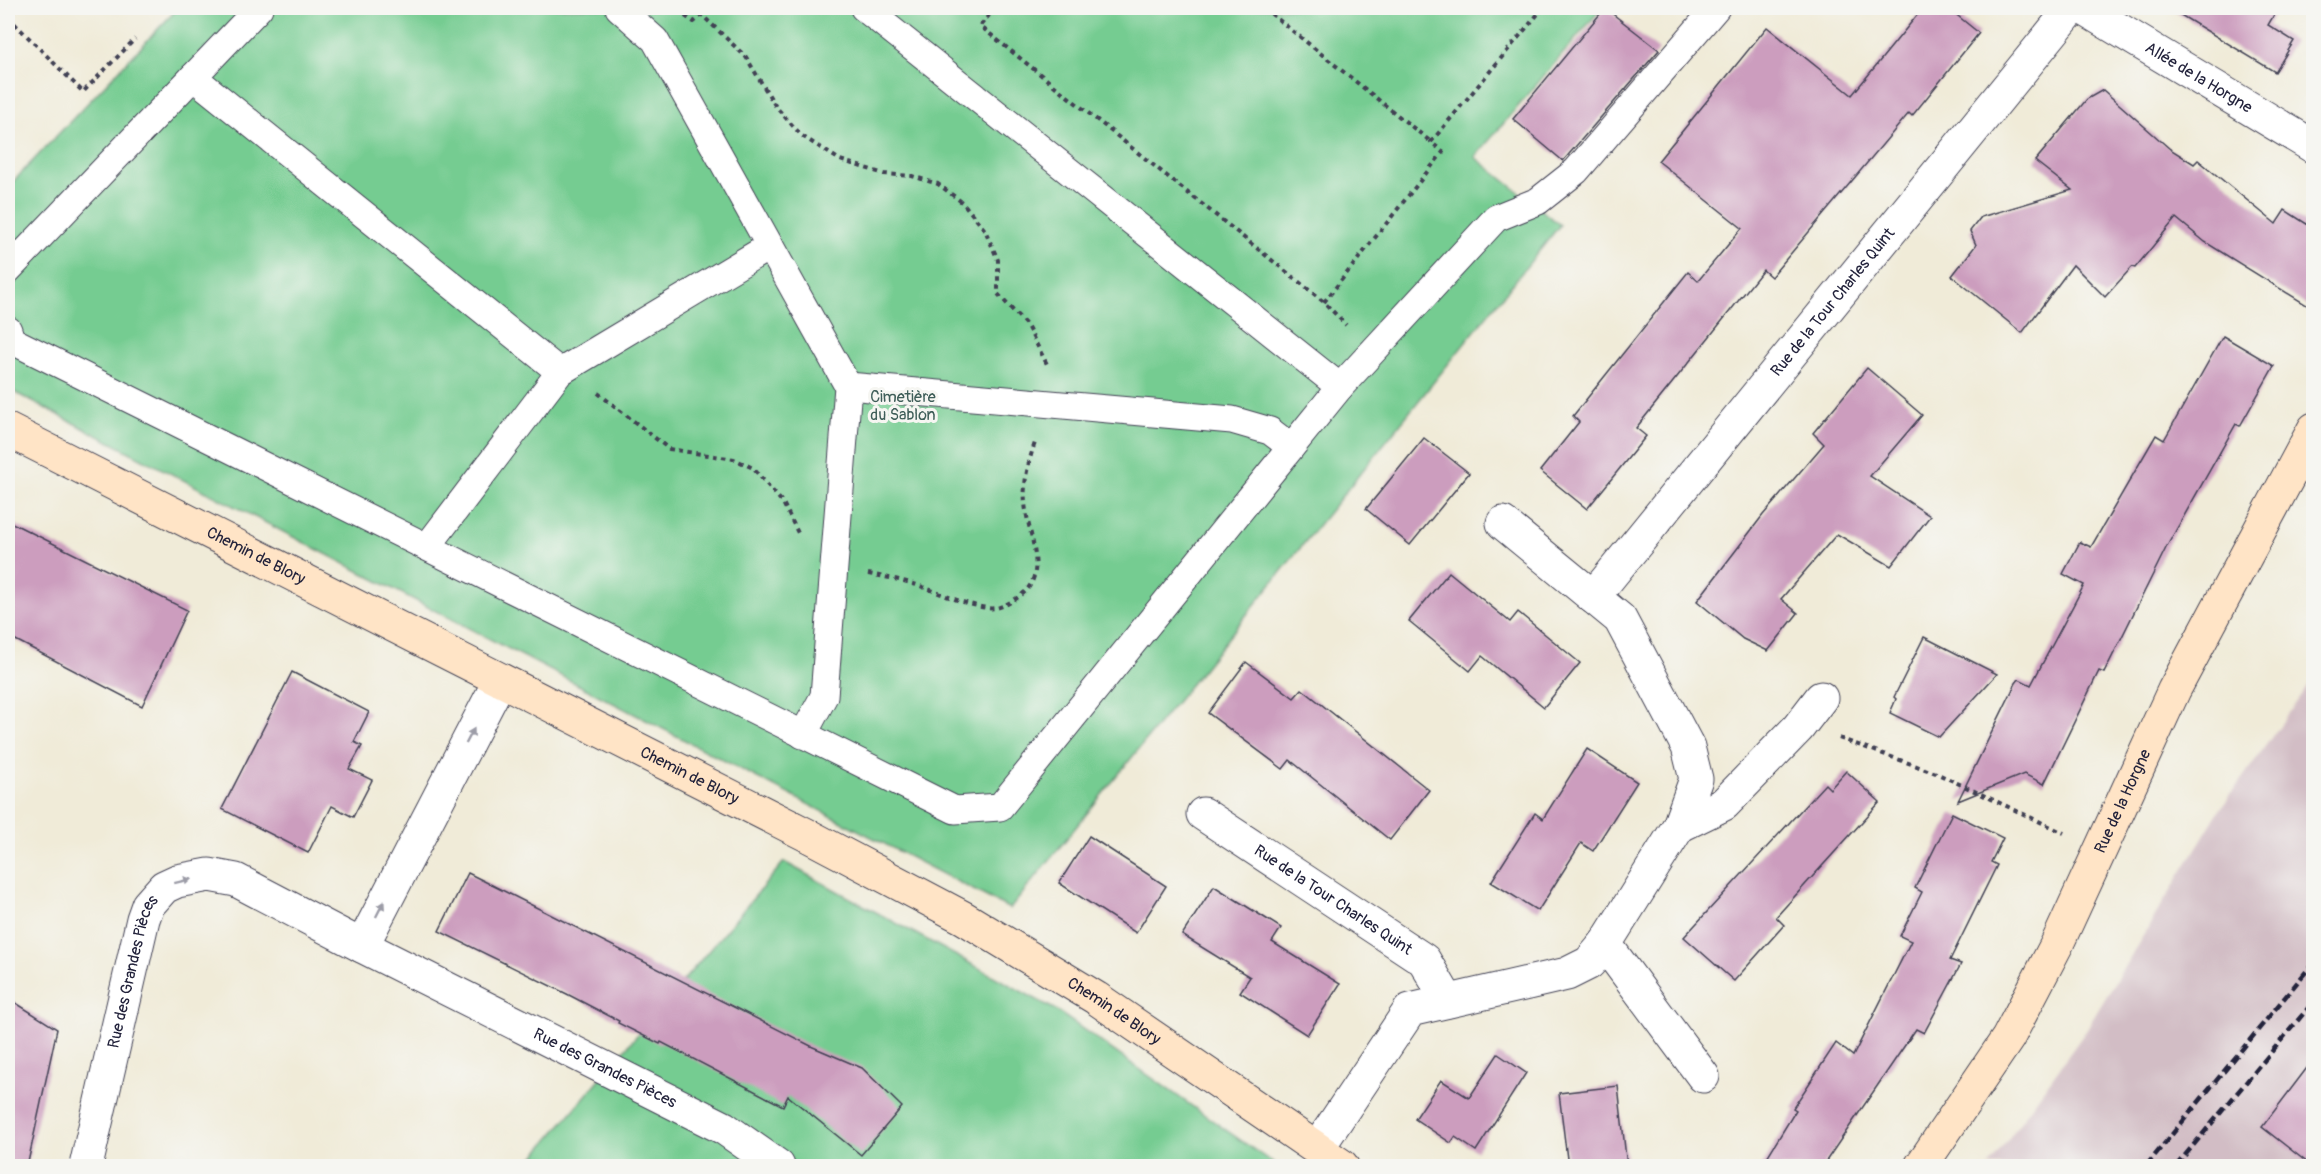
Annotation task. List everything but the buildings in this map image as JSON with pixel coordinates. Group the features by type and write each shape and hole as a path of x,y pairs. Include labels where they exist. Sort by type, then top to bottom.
{"street":[{"name":"Rue de la Tour Charles Quint","path":"1593,597 2072,8"},
{"name":"Allée de la Horgne","path":"2082,8 2313,147"},
{"name":"Rue de la Horgne","path":"1922,1167 2008,1038 2057,944 2174,690 2313,429"},
{"name":"Chemin de Blory","path":"8,430 964,918 1096,998 1330,1158"},
{"path":"1330,1158 1410,1010 1567,974 1589,963 1605,944 1679,826 1696,779 1688,747 1620,619 1503,523"},
{"path":"362,946 500,680"},
{"path":"1679,826 1724,804 1798,728 1821,698"},
{"name":"Rue de la Tour Charles Quint","path":"1203,814 1424,960 1448,1001"},
{"name":"Rue des Grandes Pièces","path":"86,1167 148,905 164,887 177,881 209,875 236,880 430,982 724,1128 778,1167"},
{"path":"1605,944 1703,1076"}],"lane":[{"path":"8,270 259,8"},
{"path":"619,8 655,40 848,386 824,696 803,735"},
{"path":"864,8 1340,387"},
{"path":"8,330 11,340 955,810 1000,807 1340,387 1496,218 1538,201 1576,171 1716,8"},
{"path":"193,77 561,372"},
{"path":"427,547 561,372 771,246"},
{"path":"848,386 1232,420 1270,431 1291,447"}],"path":[{"path":"995,8 980,26 1324,302 1372,352"},
{"path":"1264,8 1443,152 1324,302"},
{"path":"1431,142 1543,8"},
{"path":"8,17 83,92 135,39"},
{"path":"1798,728 1843,739 1936,773 2066,834 2099,853"}],"shaded area":[{"path":"2313,679 2313,1166 1989,1166 2083,1035 2217,814"}],"green space":[{"name":"Cimetière du Sablon","path":"178,8 1602,8 1475,157 1560,225 1010,909 8,389 8,187"},
{"path":"784,862 1054,1009 1277,1166 526,1166"}],"railway":[{"path":"2146,1166 2314,962"},
{"path":"2176,1166 2314,1001"}]}
